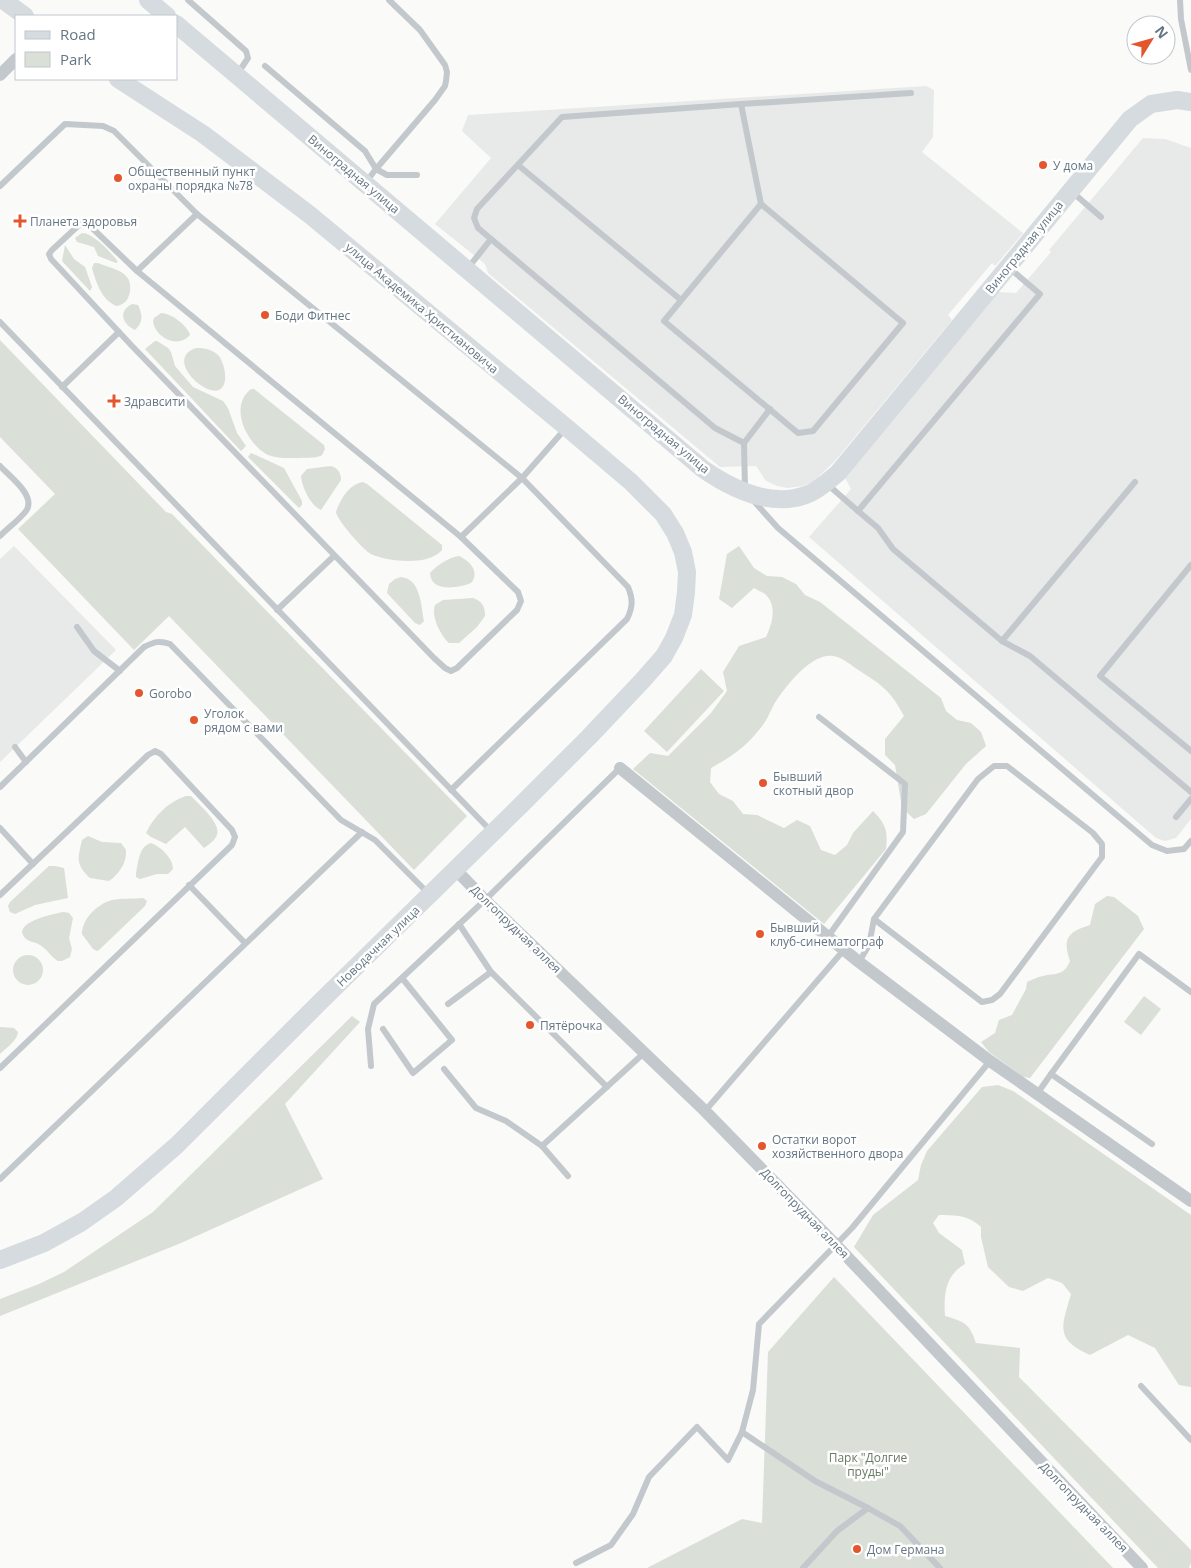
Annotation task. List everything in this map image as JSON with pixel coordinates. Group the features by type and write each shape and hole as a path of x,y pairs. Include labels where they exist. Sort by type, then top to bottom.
{"street":[{"path":"3,0 24,15"},
{"path":"149,0 166,15"},
{"name":"Виноградная улица","path":"178,26 704,469 720,481 745,493 767,498 790,500 808,495 826,484 838,473 1130,119 1151,104 1177,100 1191,102"},
{"path":"0,75 15,60"},
{"name":"улица Академика Христиановича","path":"120,80 198,131 310,215 642,492 663,514 675,533 683,552 687,572"},
{"name":"Новодачная улица","path":"0,1260 44,1243 82,1222 116,1198 147,1172 177,1145 589,737 664,656 674,638 683,615 687,572"},
{"path":"620,768 843,951 990,1061 1191,1201"},
{"name":"Долгопрудная аллея","path":"456,870 705,1111 836,1245 1142,1568"}],"lane":[{"path":"188,0 246,51 248,58 236,75"},
{"path":"365,183 435,100 446,81 445,65 420,30 389,0"},
{"path":"1180,0 1181,19 1191,70"},
{"path":"265,66 365,151 376,168 388,174 417,175"},
{"path":"744,443 715,428 478,228 474,218 478,209 562,117 911,93"},
{"path":"741,104 760,204 903,323 813,431 798,433 664,321 760,204"},
{"path":"0,186 65,124 103,126 114,131 197,214 522,478 628,587 632,597 632,608 627,619 451,790"},
{"path":"518,165 681,300"},
{"path":"1070,190 1101,217"},
{"path":"137,271 197,214"},
{"path":"84,222 89,224 137,271 461,537 518,592 521,601 517,610 458,668 451,671 445,668 334,556 119,332 51,259 49,254 78,225 84,222"},
{"path":"467,269 491,239"},
{"path":"858,510 1040,294 1008,266"},
{"path":"0,322 493,833"},
{"path":"62,387 119,332"},
{"path":"770,409 744,443 745,493 778,528 1152,845 1167,851 1184,849 1191,841"},
{"path":"461,537 522,478 566,427"},
{"path":"0,466 25,492 29,499 29,506 26,511 0,536"},
{"path":"1002,641 1135,482"},
{"path":"826,484 878,528 893,549 1002,641 1030,656 1191,792"},
{"path":"277,610 334,556"},
{"path":"1191,565 1100,676 1191,751"},
{"path":"77,627 94,651 120,671"},
{"path":"0,787 144,648 162,641 170,644 341,820 375,840 430,895"},
{"path":"819,717 904,784 903,832 827,938"},
{"path":"15,747 26,762"},
{"path":"0,894 148,755 155,751 161,754 232,830 235,837 232,844 0,1068"},
{"path":"858,962 869,945 874,919 978,779 994,766 1007,766 1093,833 1102,844 1102,857 1000,994 992,1000 982,1002 874,919"},
{"path":"371,1066 368,1029 374,1004 485,900 620,768"},
{"path":"1176,817 1191,799"},
{"path":"0,828 33,864"},
{"path":"0,1178 362,832"},
{"path":"189,885 245,943"},
{"path":"459,924 491,972 607,1087"},
{"path":"705,1111 843,951"},
{"path":"1037,1094 1139,954 1191,992"},
{"path":"448,1004 491,972"},
{"path":"383,1029 413,1073 452,1040 402,978"},
{"path":"542,1146 644,1052"},
{"path":"576,1563 611,1544 633,1514 649,1477 697,1428 728,1460 742,1432 753,1390 759,1324 852,1228 990,1061"},
{"path":"444,1069 476,1108 506,1121 542,1146 568,1176"},
{"path":"1051,1074 1152,1144"},
{"path":"1141,1386 1191,1440"},
{"path":"742,1432 815,1481 900,1526 940,1568"},
{"path":"803,1568 838,1531 868,1508"}],"shaded area":[{"path":"926,86 934,90 933,137 922,152 1023,233 995,266 992,263 948,315 952,320 835,461 814,481 803,486 787,488 777,486 766,481 756,466 720,467 488,273 485,264 435,224 491,158 462,131 468,115"},
{"path":"1143,138 1165,139 1191,148 1191,819 1176,838 1165,841 1156,838 809,537 851,489 844,476 998,292 1016,293 1051,252 1049,250"},
{"path":"14,546 116,650 0,762 0,559"}],"green space":[{"path":"82,233 97,240 118,262 116,263 98,256 94,247 77,242 75,238"},
{"path":"65,245 74,259 85,267 92,287 90,291 62,261"},
{"path":"94,263 126,275 129,280 130,292 124,303 117,306 107,300 98,285 92,268"},
{"path":"132,304 138,305 141,312 140,325 135,330 127,324 123,317 125,310"},
{"path":"161,313 169,315 178,321 189,331 190,335 179,341 168,340 162,337 153,321"},
{"path":"0,340 166,512 172,514 467,816 414,870 169,616 134,650 18,529 55,494 0,437"},
{"path":"155,341 168,348 175,366 193,387 223,401 228,408 237,433 246,446 241,451 145,349"},
{"path":"196,348 210,350 220,358 224,367 225,378 219,390 204,387 190,375 185,367 184,360 187,353"},
{"path":"251,389 254,389 324,445 325,449 322,455 280,458 268,455 260,450 247,434 241,415 241,405 244,397"},
{"path":"251,453 284,468 302,501 302,505 299,508 248,457"},
{"path":"331,466 339,471 341,480 321,510 313,504 307,495 301,476 307,469"},
{"path":"363,482 442,545 442,550 428,558 408,561 378,557 367,551 345,528 336,512 349,489"},
{"path":"739,546 754,568 767,576 782,577 796,584 805,595 820,602 941,698 946,711 957,720 971,723 981,732 986,746 966,764 926,814 914,819 902,808 895,765 885,755 885,739 904,716 890,694 880,685 843,660 833,656 825,656 809,664 795,677 774,704 765,722 746,744 711,768 710,782 719,794 733,801 743,814 757,815 784,828 797,820 810,826 821,850 835,855 847,845 853,833 873,811 881,820 887,837 886,849 824,924 633,769 650,753 668,756 711,713 727,691 723,672 739,646 766,637 772,621 773,609 765,594 754,588 732,608 719,599 727,554"},
{"path":"459,556 470,564 474,571 474,579 471,583 453,587 435,584 430,573 443,562"},
{"path":"401,577 413,583 419,594 424,621 420,625 415,623 387,593 389,584"},
{"path":"473,598 482,604 485,616 477,627 459,643 449,643 437,625 434,614 435,605 443,600"},
{"path":"701,669 724,691 667,752 644,731"},
{"path":"186,796 191,796 210,815 217,827 216,837 204,848 185,827 166,844 146,833 162,810"},
{"path":"88,836 102,842 121,843 126,850 122,868 109,881 90,878 80,865 79,856 82,840"},
{"path":"151,843 166,853 173,869 168,874 157,874 140,879 136,877 140,855 144,848"},
{"path":"49,866 64,868 68,898 35,905 15,914 10,912 8,906 10,902"},
{"path":"1107,896 1114,897 1138,916 1144,929 1030,1078 1023,1077 989,1052 981,1042 995,1033 999,1020 1012,1015 1026,989 1027,982 1041,976 1062,972 1068,966 1070,961 1067,941 1069,937 1076,930 1090,925 1095,904"},
{"path":"143,898 147,901 145,906 99,950 93,949 82,934 85,923 91,913 101,905 112,900"},
{"path":"64,912 69,913 73,918 69,938 72,949 70,957 58,961 38,944 26,939 22,930 25,926 38,919"},
{"path":"28,955 38,960 43,970 38,980 28,985 18,980 13,970 18,960"},
{"path":"1144,996 1161,1009 1141,1035 1124,1022"},
{"path":"352,1016 360,1022 285,1104 323,1179 181,1243 0,1316 0,1299 64,1272 153,1212"},
{"path":"0,1027 14,1028 18,1032 13,1041 0,1054"},
{"path":"998,1085 1013,1091 1191,1215 1191,1387 1179,1385 1155,1348 1128,1335 1090,1355 1078,1349 1066,1337 1064,1330 1065,1315 1071,1294 1062,1283 1048,1278 1023,1291 1009,1287 988,1267 981,1237 981,1227 966,1218 939,1215 933,1223 939,1233 962,1250 965,1264 951,1276 945,1299 945,1316 965,1324 971,1331 976,1343 1020,1348 1019,1377 1191,1550 1189,1568 1158,1568 854,1247 873,1215 918,1180 921,1165 927,1151 982,1087"},
{"name":"Парк \"Долгие пруды\"","path":"834,1277 1113,1568 647,1568 742,1519 762,1523 768,1352"}],"place":[{"name":"У дома","path":"1043,165"},
{"name":"Общественный пункт охраны порядка №78","path":"118,178"},
{"name":"Планета здоровья","path":"20,221"},
{"name":"Боди Фитнес","path":"265,315"},
{"name":"Здравсити","path":"114,401"},
{"name":"Gorobo","path":"139,693"},
{"name":"Уголок рядом с вами","path":"194,720"},
{"name":"Бывший скотный двор","path":"763,783"},
{"name":"Бывший клуб-синематограф","path":"760,934"},
{"name":"Пятёрочка","path":"530,1025"},
{"name":"Остатки ворот хозяйственного двора","path":"762,1146"},
{"name":"Дом Германа","path":"857,1549"}]}
